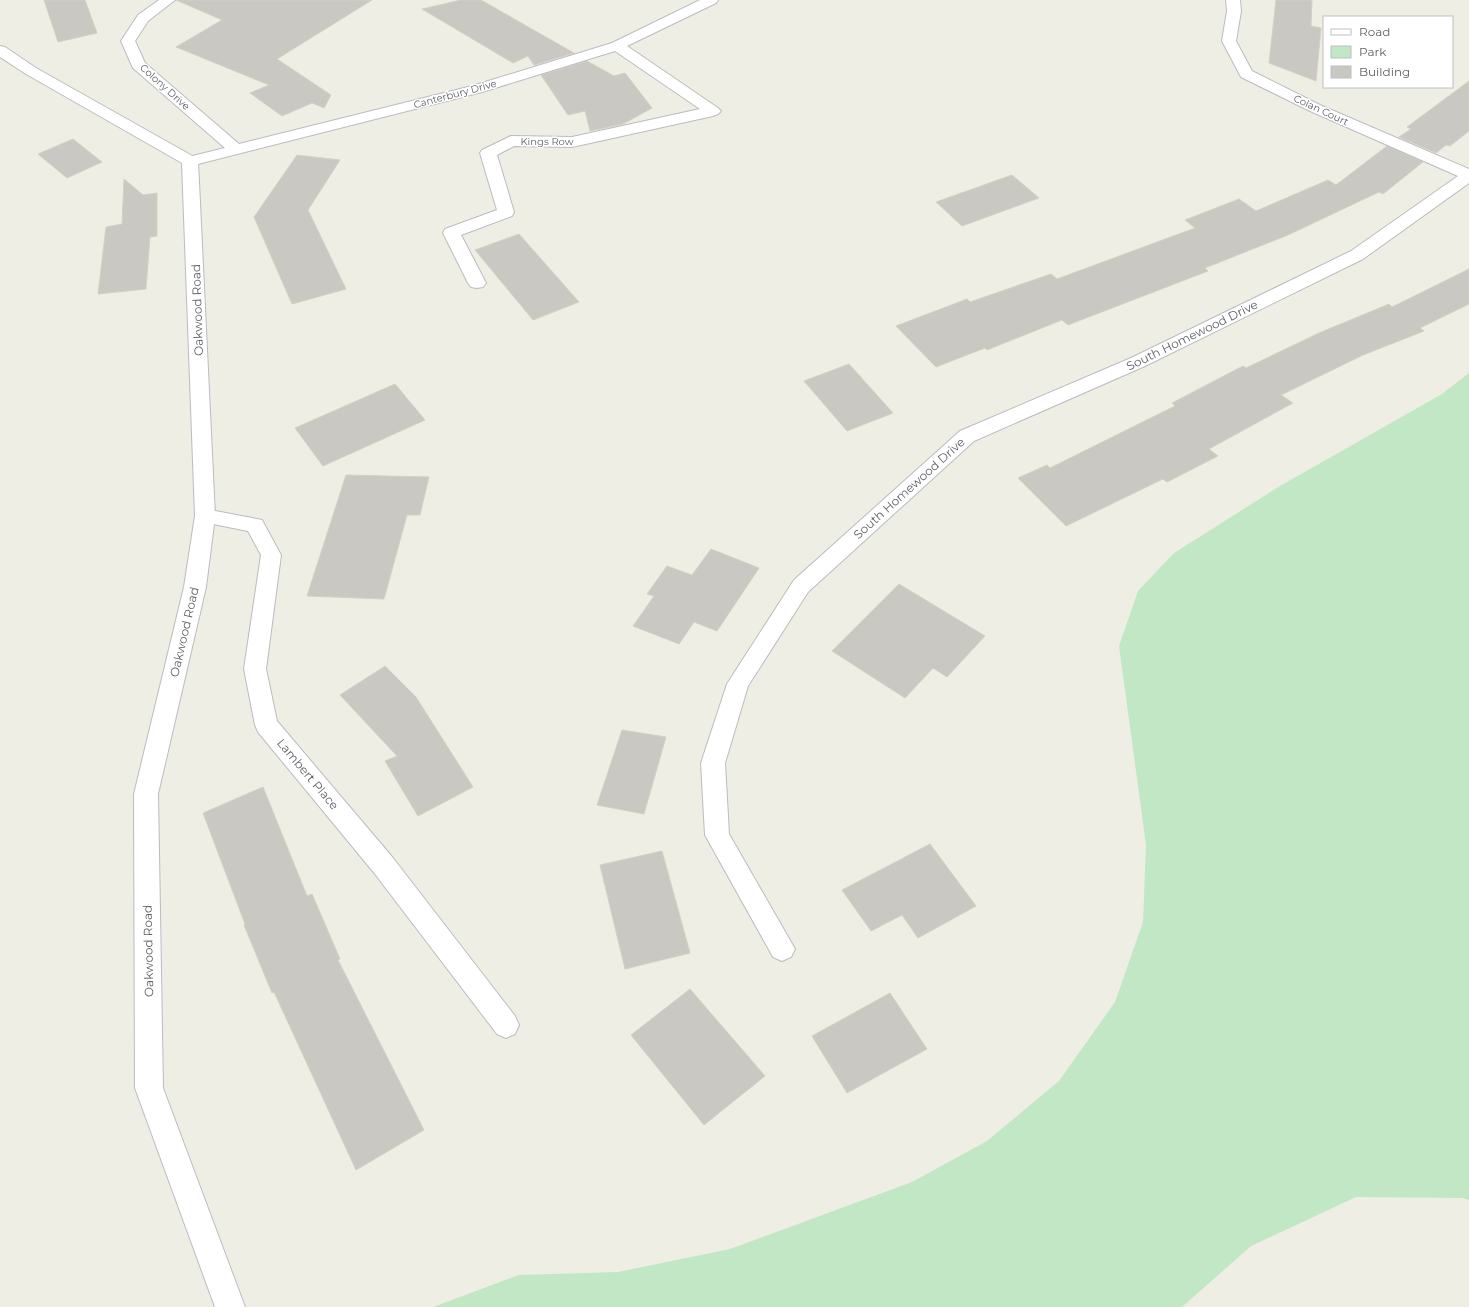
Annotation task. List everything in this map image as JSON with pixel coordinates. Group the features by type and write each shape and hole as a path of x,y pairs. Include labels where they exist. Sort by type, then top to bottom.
{"street":[{"name":"Colony Drive","path":"168,0 144,18 128,41 138,65 236,150"},
{"name":"Canterbury Drive","path":"190,161 478,89 616,46 710,0"},
{"name":"Colan Court","path":"1233,0 1234,11 1229,41 1246,74 1315,108 1469,176"},
{"name":"Kings Row","path":"477,283 451,233 506,212 488,153 511,140 572,142 713,111 616,46"},
{"path":"0,50 31,71 190,161"},
{"name":"Oakwood Road","path":"190,161 205,516 196,587 146,794 150,1088 230,1307"},
{"name":"South Homewood Drive","path":"782,949 717,835 713,763 738,684 801,586 967,436 1138,362 1357,255 1469,176"},
{"name":"Lambert Place","path":"205,516 255,525 271,555 254,669 266,725 384,866 506,1025"}],"green space":[{"path":"1469,373 1469,1200 1462,1198 1356,1197 1251,1246 1182,1307 433,1307 519,1275 618,1272 730,1249 912,1182 987,1141 1059,1081 1115,1002 1143,922 1146,845 1119,646 1138,591 1174,553 1280,486 1442,394"}],"building":[{"path":"44,0 85,0 97,33 58,42"},
{"path":"176,0 372,0 277,59 331,95 324,108 312,103 282,116 250,93 269,85 176,47 222,20"},
{"path":"461,0 481,0 574,53 534,65 528,56 513,63 422,9"},
{"path":"1276,0 1312,0 1311,26 1321,28 1316,81 1269,63"},
{"path":"587,61 614,76 625,73 652,108 623,124 590,131 585,111 568,115 541,75"},
{"path":"1469,81 1469,131 1450,146 1446,145 1436,153 1399,137 1411,129 1407,127"},
{"path":"73,139 102,162 67,178 38,154"},
{"path":"1387,146 1423,162 1383,194 1379,192 1288,235 1205,268 1208,271 1068,325 1062,320 987,350 985,348 936,367 896,326 967,299 970,302 1051,274 1057,279 1195,228 1185,220 1239,199 1256,211 1328,180 1336,185"},
{"path":"297,155 340,160 308,210 346,289 292,304 254,217"},
{"path":"1012,175 1039,198 962,226 936,202"},
{"path":"124,179 143,195 157,193 157,236 150,237 146,289 98,294 106,227 122,224"},
{"path":"519,234 579,302 533,320 475,250"},
{"path":"1469,269 1469,304 1420,328 1424,331 1363,355 1281,395 1293,403 1209,449 1218,456 1167,482 1163,479 1066,526 1018,478 1047,465 1050,468 1175,406 1172,403 1243,366 1246,368 1319,333 1389,304 1392,307"},
{"path":"849,364 893,413 847,431 804,381"},
{"path":"395,384 425,420 323,466 295,428"},
{"path":"346,475 429,477 420,515 407,515 384,599 307,596"},
{"path":"711,549 759,568 717,631 694,622 679,644 633,626 654,596 647,594 667,566 692,575"},
{"path":"899,584 985,636 947,677 933,668 905,698 832,651"},
{"path":"385,666 416,697 473,787 418,816 385,761 397,756 340,695"},
{"path":"622,730 666,737 644,814 597,805"},
{"path":"263,787 307,896 312,894 340,959 338,960 424,1130 356,1170 274,992 272,993 244,925 245,924 203,813"},
{"path":"930,844 976,906 918,938 902,915 871,931 842,890"},
{"path":"662,851 690,953 625,969 600,865"},
{"path":"690,989 765,1076 704,1125 631,1035"},
{"path":"890,993 927,1049 847,1093 812,1036"}]}
